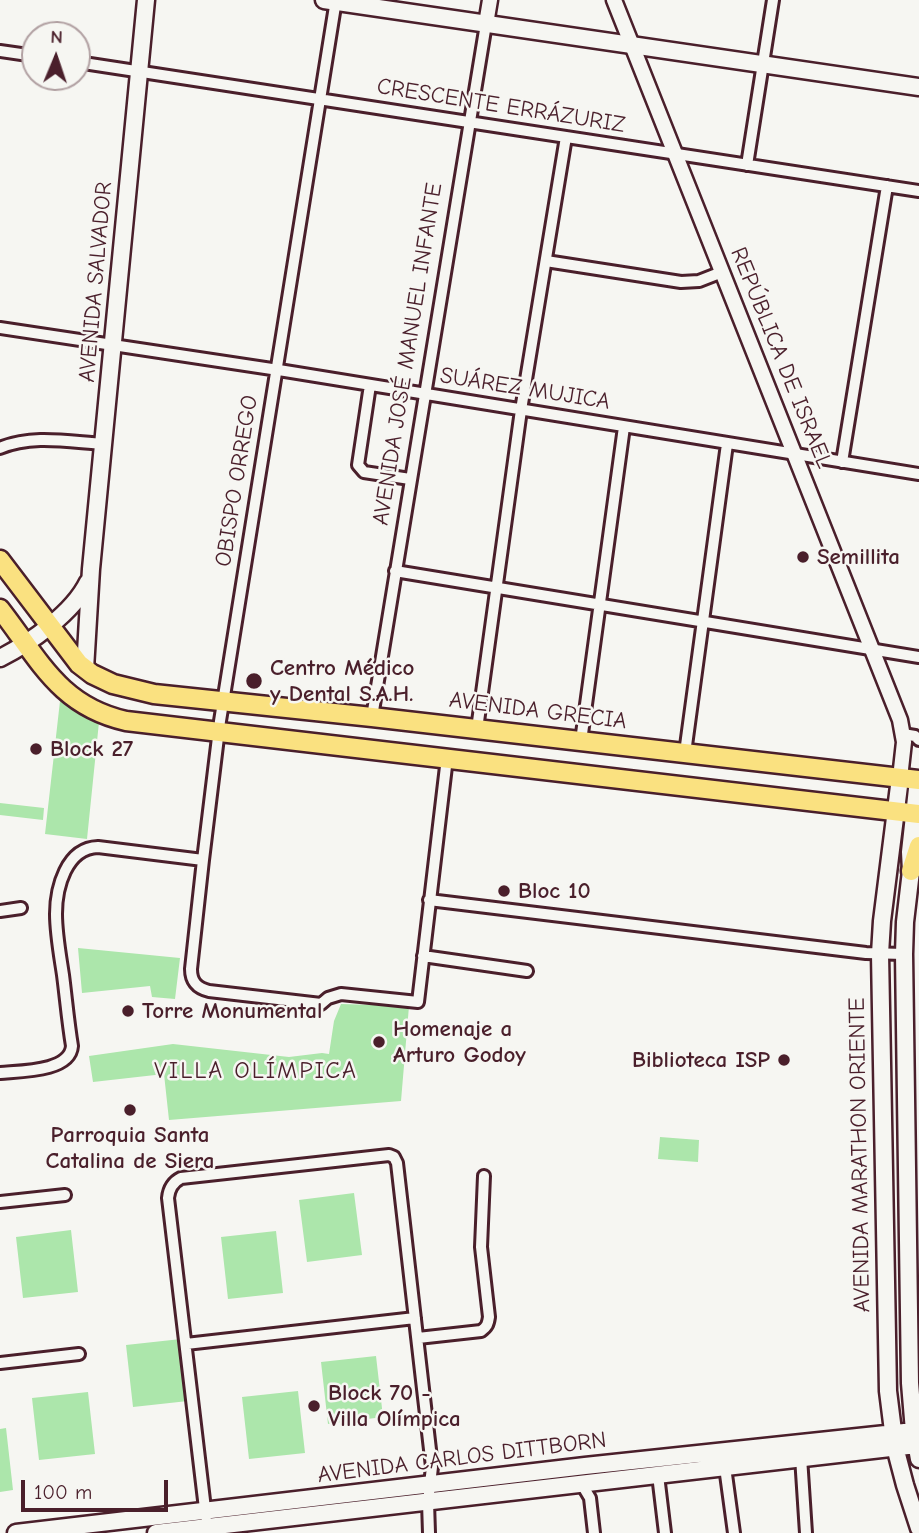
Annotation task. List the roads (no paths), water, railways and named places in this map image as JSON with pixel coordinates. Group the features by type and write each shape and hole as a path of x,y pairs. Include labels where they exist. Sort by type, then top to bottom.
{"main road":[{"name":"AVENIDA SALVADOR","path":"85,669 91,569 146,0"},
{"path":"332,1 919,87"},
{"name":"AVENIDA GRECIA","path":"0,560 85,669 103,680 133,690 914,777"},
{"name":"AVENIDA SALVADOR","path":"0,658 26,643 78,598 87,584 91,569"},
{"path":"0,609 62,689 93,710 126,721 909,813"},
{"name":"AVENIDA MARATHON ORIENTE","path":"914,777 909,813 882,921 880,954 888,1391 894,1440 919,1528"},
{"name":"AVENIDA MARATHON ORIENTE","path":"909,813 911,871 904,954 908,1320 916,1445"},
{"path":"911,871 919,846"},
{"path":"882,921 905,922"},
{"path":"886,1321 908,1320"},
{"path":"888,1391 880,1420 855,1444 885,1460 905,1485"},
{"name":"AVENIDA CARLOS DITTBORN","path":"156,1533 206,1519 429,1485 894,1440 916,1445"},
{"name":"AVENIDA CARLOS DITTBORN","path":"16,1533 428,1502 801,1457 855,1444"}],"street":[{"name":"AVENIDA JOSÉ MANUEL INFANTE","path":"372,717 489,0"},
{"name":"REPÚBLICA DE ISRAEL","path":"614,0 900,720 914,777"},
{"path":"747,165 773,0"},
{"name":"OBISPO ORREGO","path":"332,1 321,100 223,701 191,969 194,982 202,989 321,1004 328,998 341,994 418,1002 423,957"},
{"path":"0,51 21,54"},
{"name":"CRESCENTE ERRÁZURIZ","path":"91,64 919,191"},
{"path":"477,729 521,411 566,137"},
{"path":"842,462 887,186"},
{"path":"546,261 681,282 699,281 722,272"},
{"name":"SUÁREZ MUJICA","path":"0,328 919,474"},
{"path":"370,385 358,465 364,472 410,479"},
{"path":"581,741 624,427"},
{"path":"0,448 33,440 103,444"},
{"path":"685,753 727,444"},
{"path":"395,571 919,657"},
{"path":"904,734 915,736 919,740"},
{"path":"447,758 423,957 527,971"},
{"path":"0,1073 53,1066 70,1055 72,1046 56,912 61,884 70,860 87,848 98,847 202,860"},
{"path":"429,900 880,954 904,954"},
{"path":"0,911 21,908"},
{"path":"206,1519 168,1198 172,1185 181,1178 386,1155 394,1157 397,1163 418,1338 432,1467 428,1502 429,1533"},
{"path":"418,1338 481,1331 489,1323 481,1247 484,1176"},
{"path":"0,1202 65,1195"},
{"path":"186,1344 415,1318"},
{"path":"0,1363 79,1354"},
{"path":"801,1457 806,1533"},
{"path":"725,1467 734,1533"},
{"path":"658,1475 665,1533"},
{"path":"581,1483 590,1499 594,1533"}],"place":[{"name":"Semillita","path":"803,557"},
{"name":"Centro Médico y Dental S.A.H.","path":"254,681"},
{"name":"Block 27","path":"36,749"},
{"name":"Bloc 10","path":"504,891"},
{"name":"Torre Monumental","path":"128,1011"},
{"name":"Homenaje a Arturo Godoy","path":"379,1042"},
{"name":"Biblioteca ISP","path":"784,1060"},
{"name":"Parroquia Santa Catalina de Siera","path":"130,1110"},
{"name":"Block 70 - Villa Olímpica","path":"314,1406"}],"district":[{"name":"VILLA OLÍMPICA","path":"256,1071"}]}
